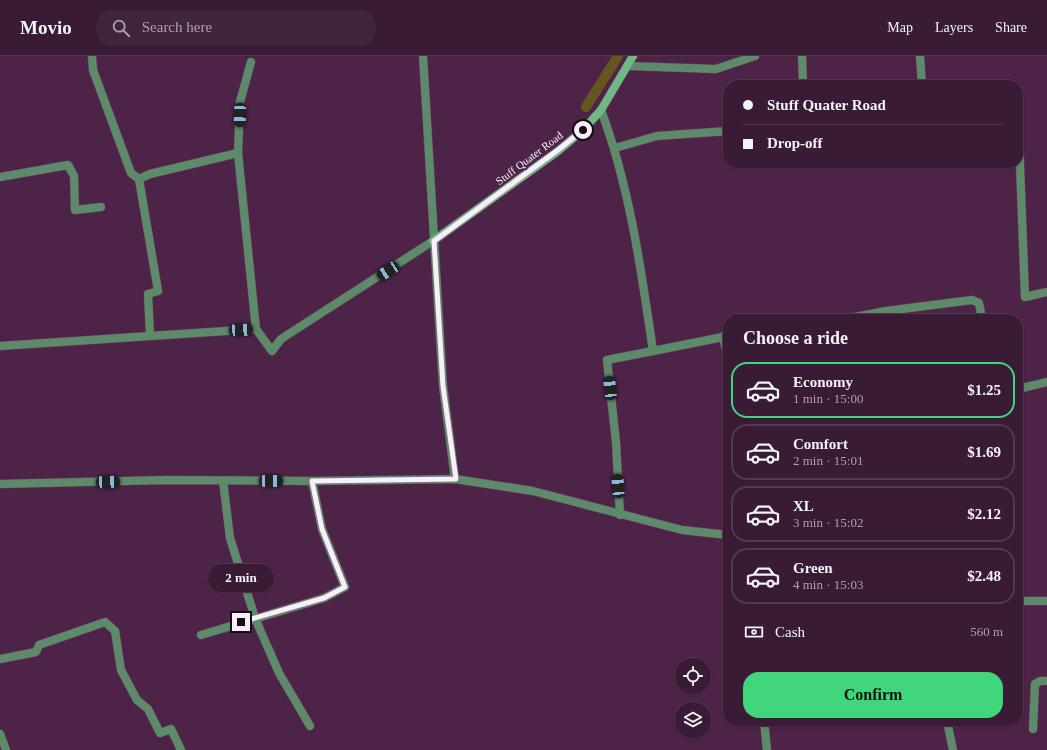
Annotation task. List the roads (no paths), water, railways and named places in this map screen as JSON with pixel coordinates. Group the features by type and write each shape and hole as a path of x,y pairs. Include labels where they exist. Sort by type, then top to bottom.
{"street":[{"path":"92,56 93,70 131,174 139,179 158,292 148,294 150,335"},
{"path":"423,56 443,386 456,479"},
{"name":"Stuff Quater Road","path":"434,241 583,130 601,110 633,56"},
{"path":"628,66 716,69 755,56"},
{"path":"802,56 803,80"},
{"path":"920,56 922,80"},
{"path":"251,62 240,102 238,154 256,329 272,351 281,339 434,241"},
{"path":"601,110 616,148 638,245 652,351"},
{"path":"616,148 657,136 723,131"},
{"path":"139,179 150,174 238,154"},
{"path":"0,177 68,165 74,176 75,210 101,207"},
{"path":"1020,168 1025,296 1047,292"},
{"path":"871,314 972,300 978,303 981,314"},
{"path":"0,346 256,329"},
{"path":"620,515 616,442 607,360 722,337 723,340"},
{"path":"1023,388 1047,382"},
{"path":"0,484 456,479 533,491 682,530 723,534"},
{"path":"223,481 230,538 255,618 279,673 310,726"},
{"path":"201,635 324,598 345,587 322,529 312,481"},
{"path":"1023,601 1047,601"},
{"path":"0,659 36,652 39,645 105,622 115,631 121,670 137,700 148,710 160,733 171,729 181,750"},
{"path":"1033,729 1035,684 1040,681 1047,681"},
{"path":"765,726 767,750"},
{"path":"948,726 953,750"},
{"path":"0,734 6,750"}],"waterway":[{"path":"586,107 618,56"}]}
